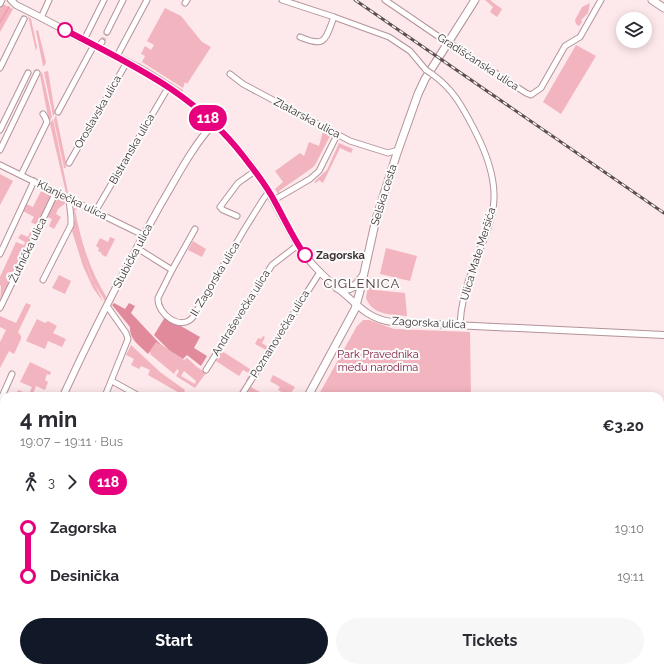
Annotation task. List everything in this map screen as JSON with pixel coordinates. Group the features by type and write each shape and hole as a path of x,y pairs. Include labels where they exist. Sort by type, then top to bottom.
{"main road":[{"name":"Selska cesta","path":"310,392 345,329 356,305 373,229 398,150 425,78 475,0"},
{"path":"652,0 664,8"},
{"path":"337,288 345,290 352,288 358,283 364,274"}],"street":[{"path":"0,4 2,0"},
{"name":"Zagorska ulica","path":"12,0 16,5 41,18 84,40 99,45 168,86 188,100 214,123 244,155 274,200 298,245 320,272 369,315 385,321 664,334"},
{"path":"41,18 50,0"},
{"path":"84,40 104,0"},
{"path":"107,32 123,0"},
{"path":"117,56 147,0"},
{"name":"Ulica Mate Meršića","path":"282,0 334,17 395,41 410,51 426,70 450,88 468,117 488,160 494,192 493,213 466,289 461,310 460,324"},
{"name":"Gradišćanska ulica","path":"385,0 526,93 532,95 541,88 567,45 580,37 601,0"},
{"path":"300,37 317,43 322,41 326,38 334,17"},
{"path":"0,68 24,19"},
{"path":"58,112 99,45"},
{"name":"Oroslavska ulica","path":"69,162 127,62"},
{"path":"0,130 28,73"},
{"path":"0,150 37,73"},
{"name":"Zlatarska ulica","path":"230,74 243,84 354,143 388,153"},
{"name":"Bistranska ulica","path":"95,212 168,86"},
{"path":"22,175 47,122 42,114"},
{"name":"Stubička ulica","path":"65,392 144,235 184,165 214,123"},
{"path":"274,200 310,179 319,170 337,134"},
{"path":"394,162 388,153 398,150"},
{"name":"Klanječka ulica","path":"0,165 144,235"},
{"path":"236,216 220,207 238,183 255,171"},
{"path":"0,254 34,181"},
{"name":"Žutnička ulica","path":"0,308 56,192"},
{"name":"II. Zagorska ulica","path":"195,229 159,294 158,303 160,309 176,322 184,323 190,321 193,317 244,230 269,192"},
{"path":"43,280 71,225 69,199"},
{"name":"Andraševečka ulica","path":"206,370 272,265 298,245"},
{"path":"137,248 172,270"},
{"name":"Poznanovečka ulica","path":"244,392 320,272"},
{"path":"107,306 128,337 128,342 107,392"},
{"path":"4,392 12,374"},
{"path":"112,380 132,392"}],"green space":[{"path":"485,0 491,0 502,9 497,17 490,12 493,7"},
{"path":"590,3 588,13 581,20 582,22 579,26 576,24 575,20 582,7"},
{"path":"3,4 13,9 0,32 0,9"},
{"path":"165,8 181,16 202,42 211,47 187,84 185,82 183,88 142,62 145,56 141,54 145,46 151,50 154,45 147,41"},
{"path":"28,16 31,19 37,47 36,51"},
{"path":"38,30 46,62 44,66 36,31"},
{"path":"576,45 596,56 561,114 543,102"},
{"path":"137,63 183,90 183,93 157,75"},
{"path":"48,71 55,113 53,116 44,72"},
{"path":"42,72 52,117 49,122 40,75"},
{"path":"56,115 66,168 64,168 54,120"},
{"path":"53,119 68,193 66,193 50,124"},
{"path":"323,131 330,136 315,165 279,191 279,195 275,189 283,182 275,171 300,153 304,156 309,142 319,146"},
{"path":"339,143 353,149 351,153 340,148 323,183 319,180 316,183 314,182 327,170"},
{"path":"0,174 13,181 0,205"},
{"path":"42,189 53,194 38,226 31,222 34,217 23,211 26,204 33,207"},
{"path":"56,196 67,202 58,209 56,214 61,217 54,229 49,226 52,219 46,216"},
{"path":"74,208 78,209 75,210 80,233 91,267 107,298 105,301 94,283 104,303 93,288 83,266 72,231 72,219 75,222"},
{"path":"31,230 35,232 0,304 0,277 16,242 24,245 25,242 18,238 21,234 28,237"},
{"path":"110,237 115,239 106,257 98,251 99,248 96,246 100,238 108,242"},
{"path":"193,241 206,249 202,257 188,250"},
{"path":"386,248 417,256 410,281 380,274"},
{"path":"59,275 71,281 65,294 52,288"},
{"path":"368,286 375,287 375,290 405,293 407,316 383,313 373,308 366,298"},
{"path":"26,303 31,305 18,332 21,339 14,354 9,351 0,368 0,342 6,330 0,327 0,316 16,323"},
{"path":"37,319 45,323 48,321 57,326 53,333 66,339 62,347 48,341 45,349 26,341"},
{"name":"Park Pravednika među narodima","path":"363,320 369,320 394,329 470,332 471,392 320,392 357,326"},
{"path":"263,336 265,337 262,343 268,347 266,350 255,344 258,338 261,339"},
{"path":"156,341 184,360 187,358 206,373 195,388 176,376 179,371 177,369 174,374 149,352","holes":["184,371 196,381 195,384 181,376"]},
{"path":"131,345 160,372 185,390 184,392 178,392 148,375 150,370 141,366 139,369 131,365 134,359 126,355"},
{"path":"222,351 253,371 247,381 246,380 250,374 243,370 239,376 216,361"},
{"path":"30,362 51,372 50,375 47,374 45,380 48,382 45,390 36,386 34,392 30,392 32,387 20,382"},
{"path":"273,375 295,387 292,392 282,392 278,390 280,387 270,381"},
{"path":"251,387 260,392 248,392"}],"shaded area":[{"path":"114,303 125,309 129,303 135,306 131,313 161,345 156,342 148,354 133,339 130,327 112,305"},
{"path":"165,317 200,337 194,348 207,356 201,366 187,355 183,359 169,350 154,335"}],"waterway":[{"path":"0,22 9,7"}],"tunnel":[{"path":"102,42 107,32"}],"railway":[{"path":"355,0 664,213"}],"bus line":[{"name":"118","path":"65,30 158,79 188,100 217,126 244,155 255,171 274,200 305,255"}],"place":[{"name":"Zagorska","path":"305,255"}],"district":[{"name":"CIGLENICA","path":"362,283"}]}
